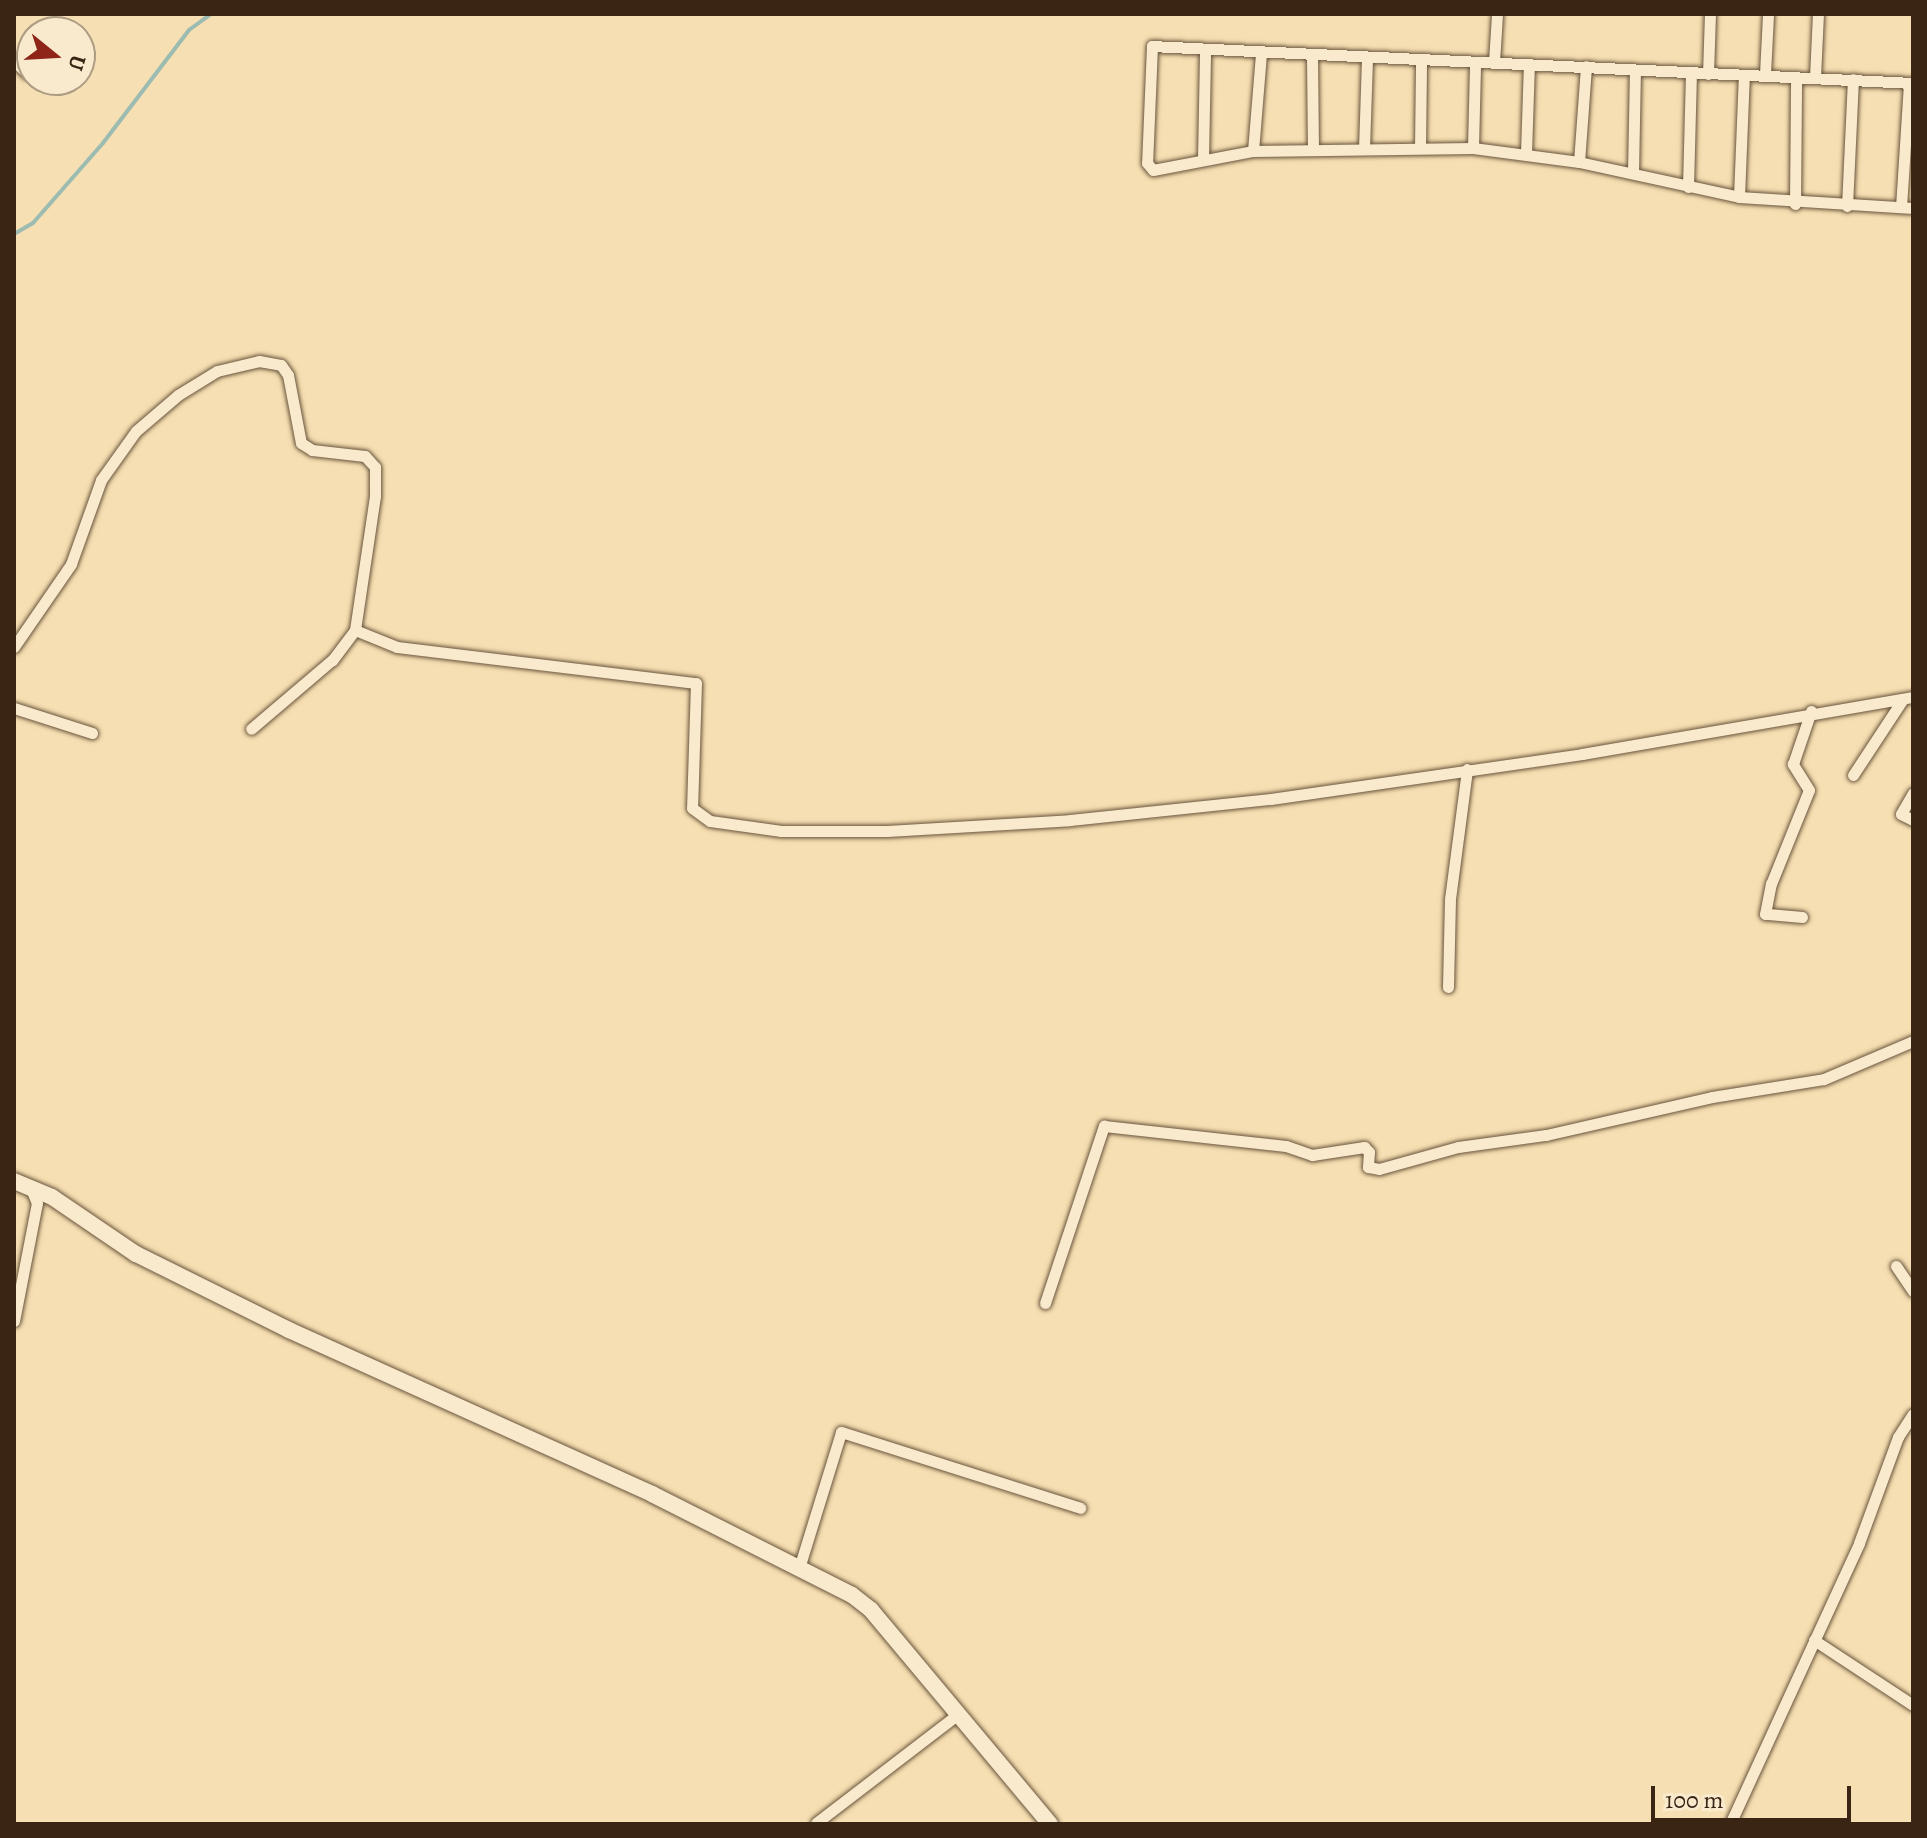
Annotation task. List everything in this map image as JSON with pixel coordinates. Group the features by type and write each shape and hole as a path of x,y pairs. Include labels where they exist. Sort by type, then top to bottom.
{"main road":[{"path":"14,1181 136,1254 289,1330 638,1487 799,1568 871,1610 1050,1824"}],"street":[{"path":"1494,62 1497,14"},
{"path":"1708,74 1710,14"},
{"path":"1765,74 1768,14"},
{"path":"1815,77 1818,14"},
{"path":"1152,46 1367,60 1494,62 1911,83 1907,207 1795,204 1739,197 1579,162 1473,148 1253,151 1153,170 1147,163 1152,46"},
{"path":"1203,159 1205,50"},
{"path":"1253,151 1261,53"},
{"path":"1312,55 1313,149"},
{"path":"1364,149 1367,60"},
{"path":"1420,148 1421,61"},
{"path":"1473,148 1475,64"},
{"path":"1526,153 1529,64"},
{"path":"1579,162 1586,66"},
{"path":"1633,173 1635,70"},
{"path":"1688,187 1691,74"},
{"path":"1739,197 1744,75"},
{"path":"1795,204 1796,77"},
{"path":"1847,206 1853,79"},
{"path":"14,647 71,564 101,480 136,431 198,382 217,371 259,361 286,370 301,443 312,450 365,456 375,467 355,630 313,678 251,729"},
{"path":"355,630 408,648 696,683 692,808 710,821 746,827 887,831 1070,820 1271,799 1582,754 1811,711 1908,698"},
{"path":"1853,775 1908,698"},
{"path":"14,708 92,733"},
{"path":"1802,917 1774,918 1765,914 1809,790 1793,764 1811,711"},
{"path":"1448,987 1450,899 1467,769"},
{"path":"1913,793 1901,814 1913,820"},
{"path":"1045,1303 1104,1126 1286,1146 1312,1155 1364,1147 1369,1152 1368,1167 1379,1169 1458,1147 1546,1135 1712,1097 1824,1079 1913,1041"},
{"path":"14,1321 37,1203 31,1189"},
{"path":"1896,1266 1913,1291"},
{"path":"1730,1824 1859,1543 1898,1437 1913,1414"},
{"path":"799,1568 841,1432 1080,1508"},
{"path":"1814,1640 1913,1705"},
{"path":"816,1823 957,1715"}],"waterway":[{"path":"14,234 33,223 103,143 189,30 211,14"}]}
